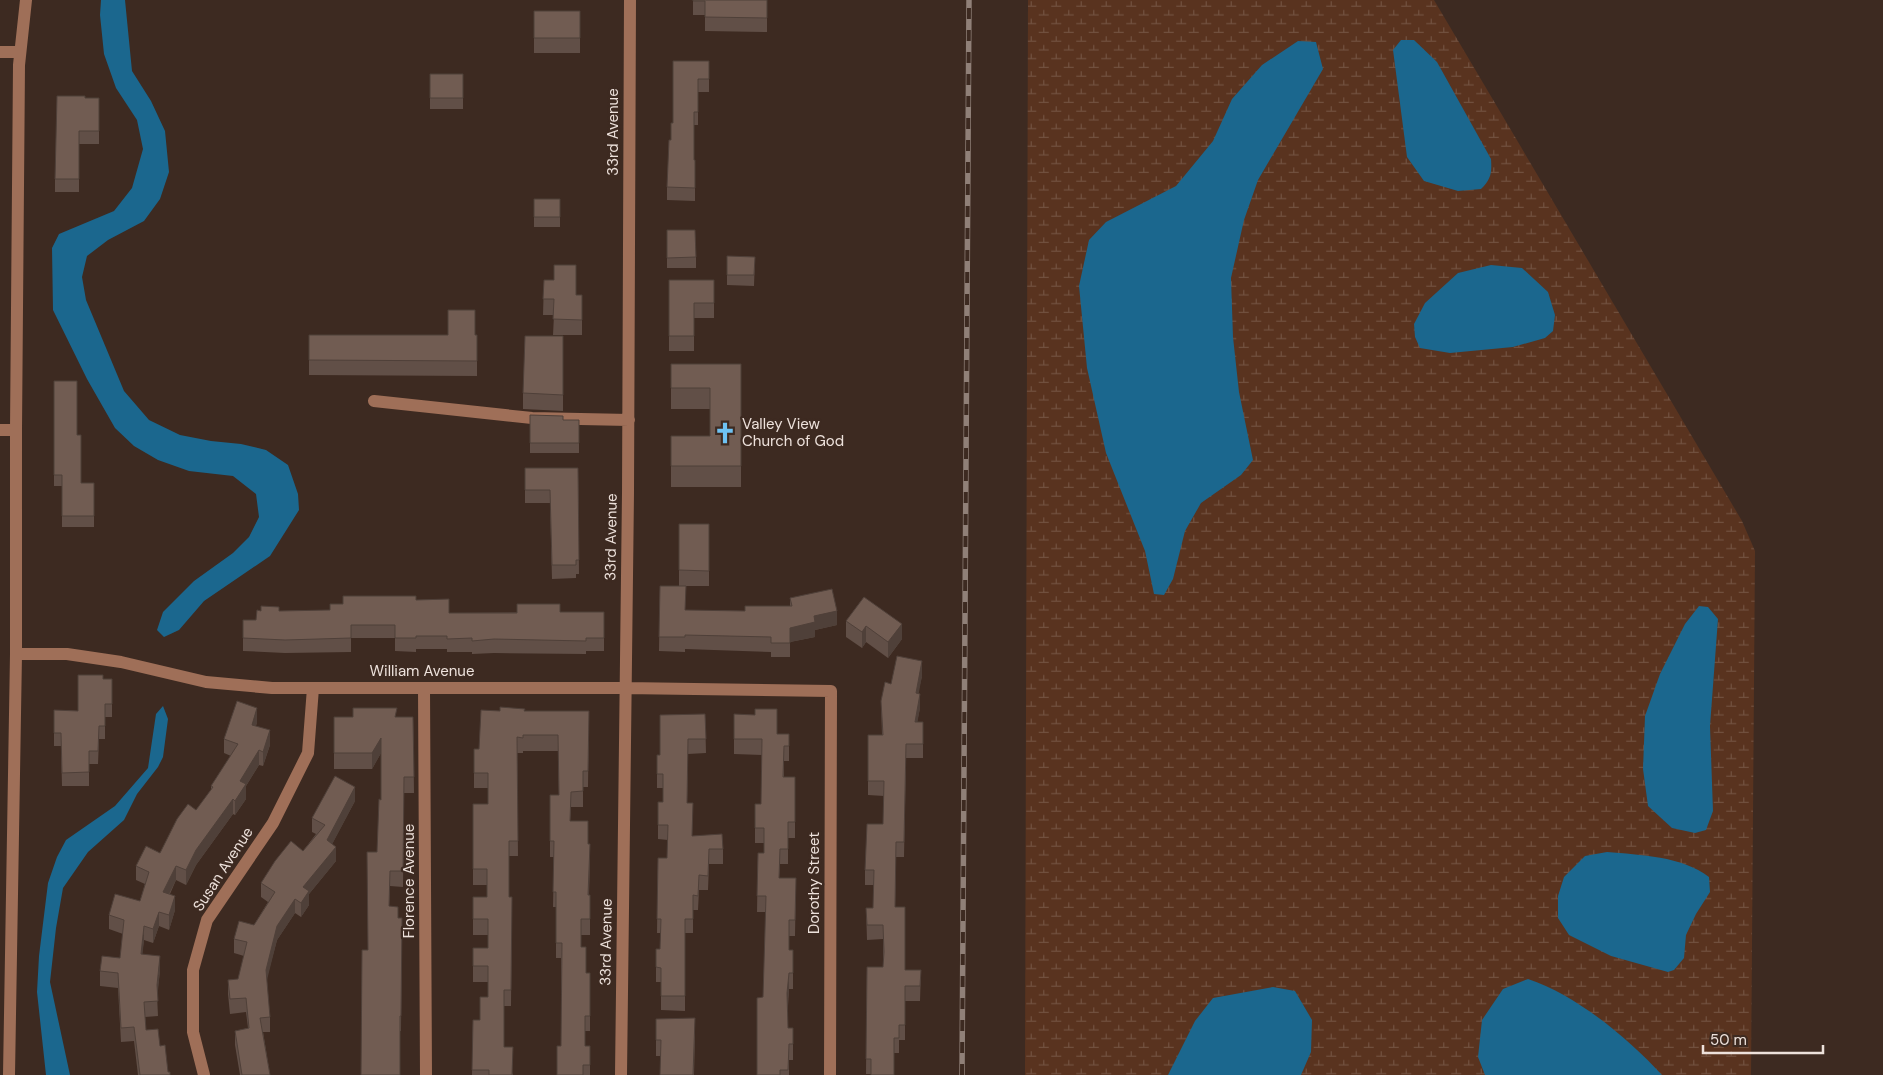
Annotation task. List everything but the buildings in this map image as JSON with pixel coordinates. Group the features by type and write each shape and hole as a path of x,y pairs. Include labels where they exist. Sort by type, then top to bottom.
{"street":[{"path":"9,1075 16,654 20,52 26,0"},
{"name":"33rd Avenue","path":"621,1075 629,420 630,0"},
{"path":"0,52 20,52"},
{"path":"374,401 532,418 629,420"},
{"path":"0,430 16,430"},
{"name":"William Avenue","path":"16,654 67,654 121,662 206,682 272,688 625,688 831,691"},
{"name":"Susan Avenue","path":"204,1075 193,1032 194,970 207,920 273,823 308,753 313,688"},
{"name":"Florence Avenue","path":"424,688 426,1075"},
{"name":"Dorothy Street","path":"830,1075 831,691"}],"green space":[{"path":"1028,0 1434,0 1742,521 1755,551 1751,1075 1025,1075"}],"water":[{"path":"101,0 125,0 132,71 151,101 165,131 169,172 160,199 144,221 108,240 87,256 82,277 86,300 124,391 149,420 180,435 241,444 266,450 288,465 298,494 299,510 270,556 204,601 179,630 164,637 157,630 163,612 194,581 233,553 249,537 259,517 256,494 233,476 189,471 158,460 134,446 115,428 87,379 53,310 52,248 59,234 114,211 132,188 143,149 137,120 116,88 104,54 100,15"},
{"path":"1401,40 1414,40 1437,62 1491,159 1490,176 1481,189 1458,191 1424,181 1407,157 1393,50"},
{"path":"1298,41 1316,42 1323,69 1258,180 1244,220 1231,278 1233,337 1239,392 1253,460 1241,475 1201,503 1185,531 1173,579 1164,595 1154,594 1145,551 1106,453 1087,368 1079,286 1089,240 1106,222 1176,186 1213,141 1232,99 1262,65"},
{"path":"1491,265 1522,268 1548,292 1555,315 1553,331 1545,338 1513,347 1450,353 1420,348 1415,337 1414,324 1425,303 1458,273"},
{"path":"1699,606 1708,607 1718,619 1710,726 1713,811 1706,830 1695,833 1672,828 1648,806 1643,769 1645,716 1660,674 1685,624"},
{"path":"163,706 168,719 163,757 158,767 137,794 124,820 88,852 63,888 50,982 70,1075 46,1075 37,992 39,956 48,883 57,857 66,840 115,806 148,768 156,714"},
{"path":"1607,852 1674,861 1698,870 1709,877 1710,892 1696,914 1686,935 1684,958 1674,970 1668,972 1611,956 1569,935 1558,918 1558,896 1564,877 1585,856"},
{"path":"1528,979 1564,995 1582,1006 1617,1032 1662,1075 1485,1075 1478,1057 1482,1020 1503,989"},
{"path":"1273,987 1295,991 1312,1020 1311,1052 1301,1075 1168,1075 1195,1021 1213,998"}],"railway":[{"path":"962,1075 969,0"}],"place":[{"name":"Valley View Church of God","path":"725,433"}]}
